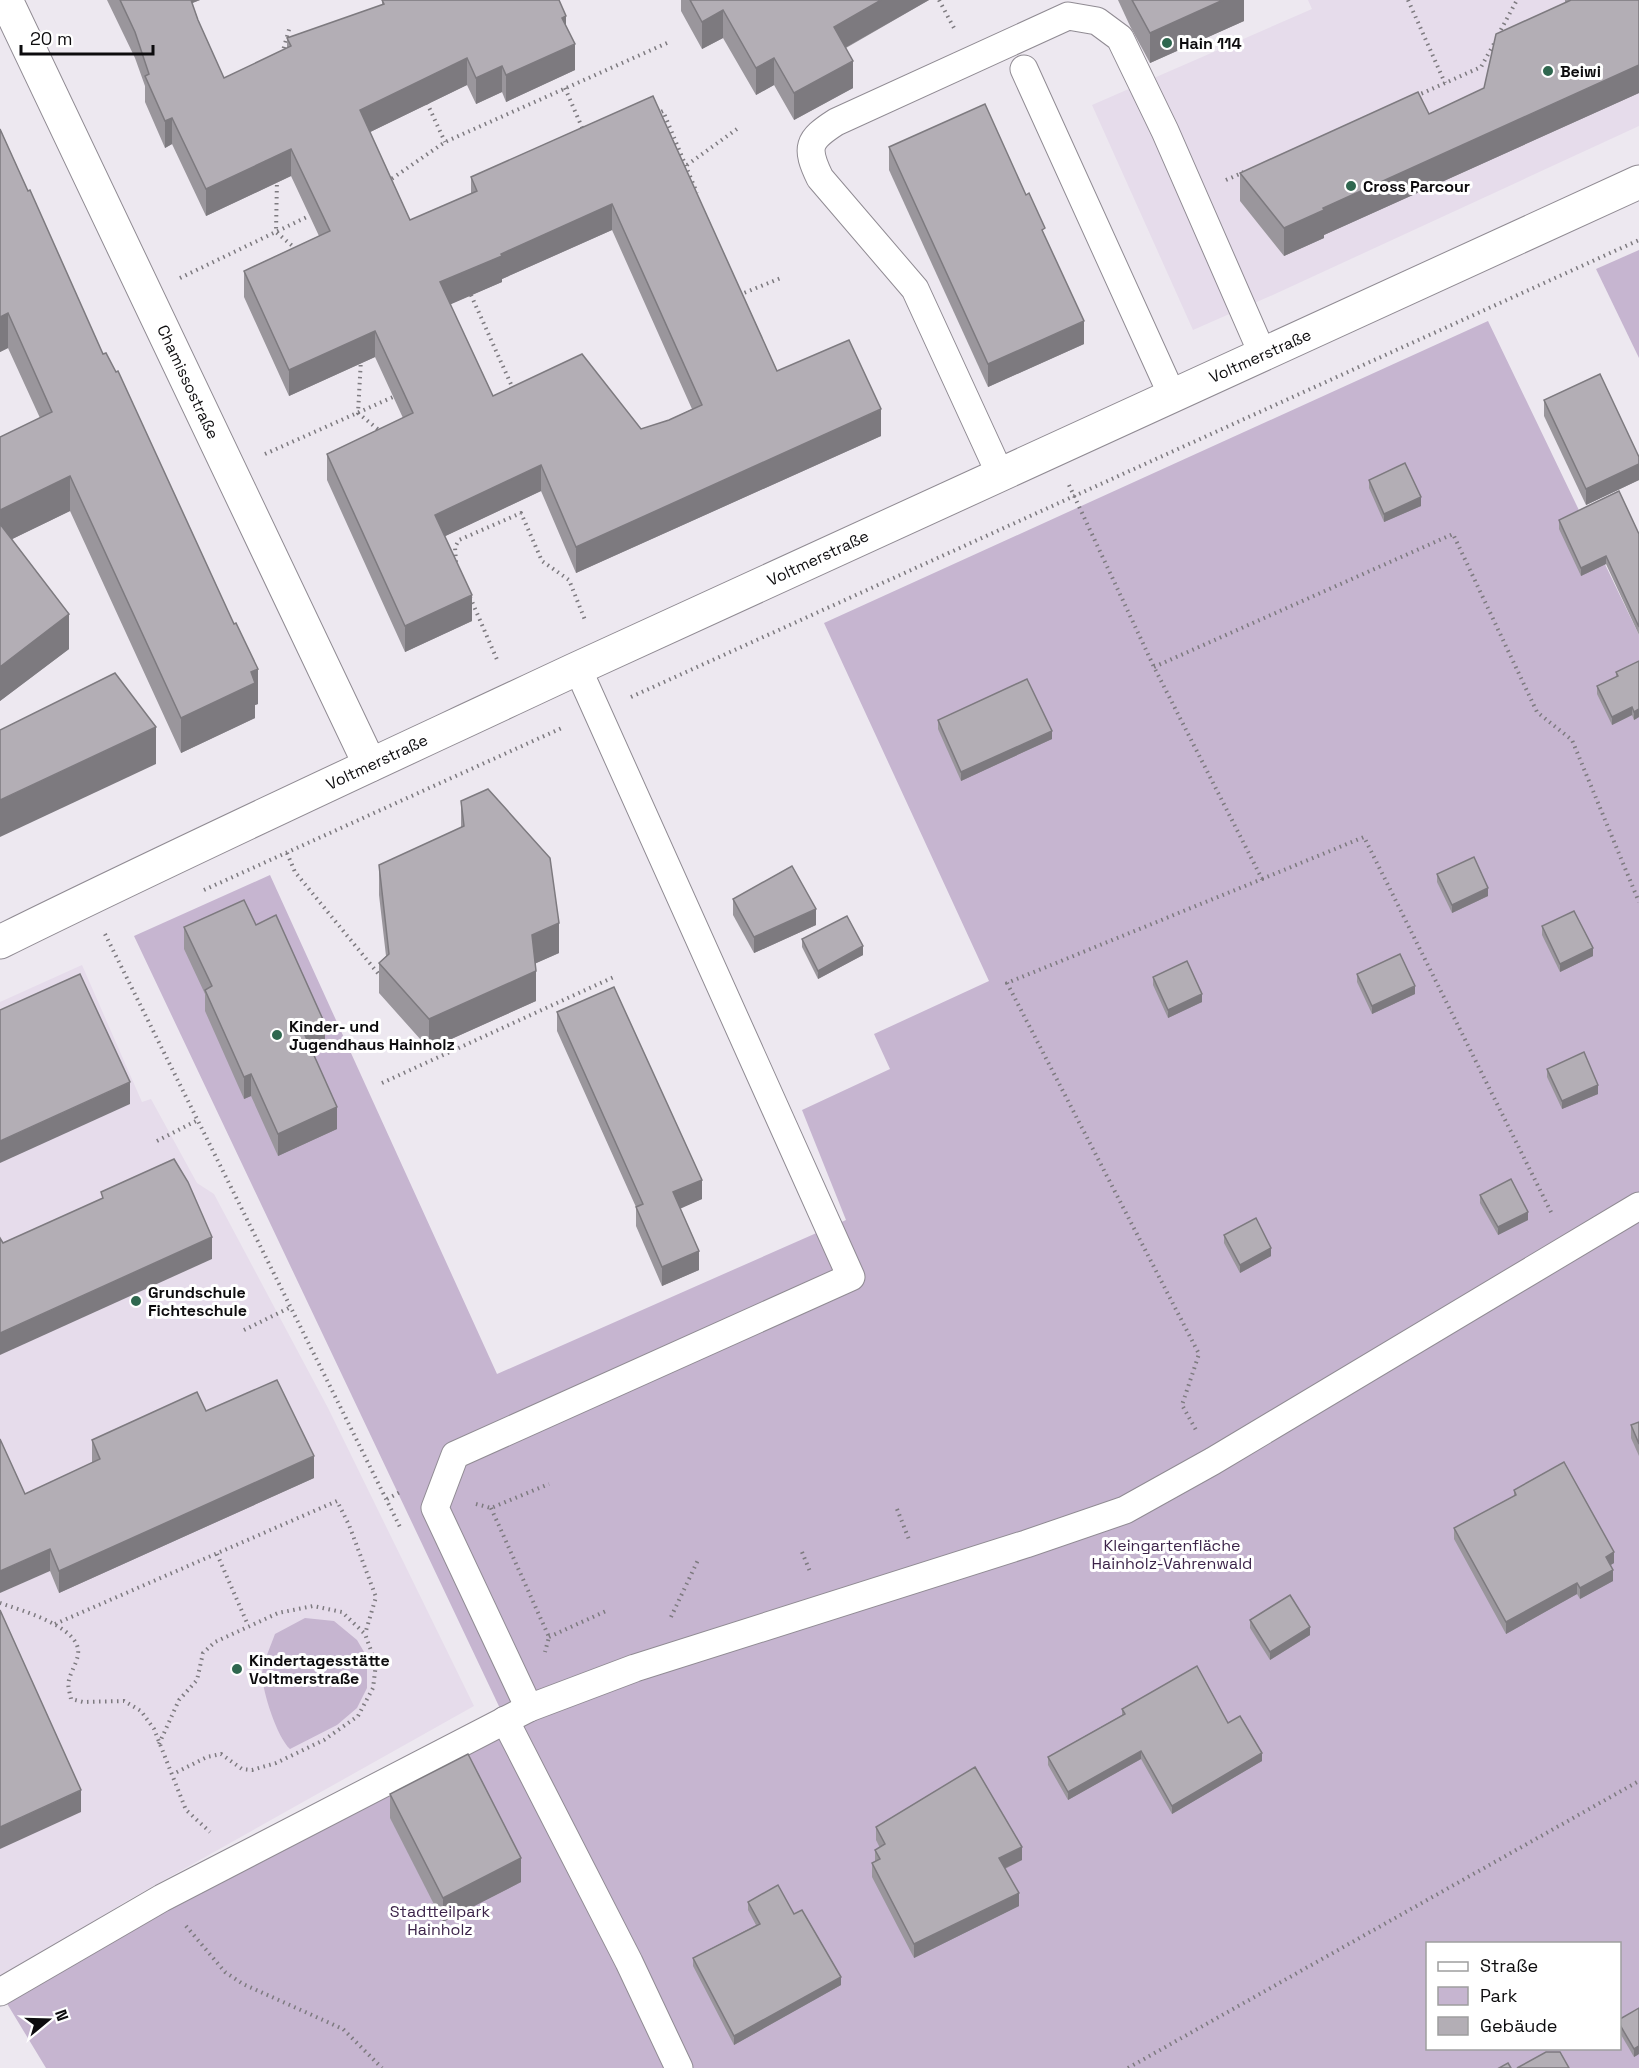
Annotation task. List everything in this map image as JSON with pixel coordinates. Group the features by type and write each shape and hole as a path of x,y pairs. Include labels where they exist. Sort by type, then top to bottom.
{"street":[{"name":"Chamissostraße","path":"6,0 370,765"},
{"name":"Voltmerstraße","path":"0,942 589,663 1639,182"}],"lane":[{"path":"1000,474 915,289 820,177 811,159 812,142 823,130 836,122 1068,16 1097,21 1120,38 1193,195 1263,355"},
{"path":"1024,69 1172,395"},
{"path":"529,1708 435,1508 455,1455 851,1277 598,712 589,663"},
{"path":"0,1992 162,1898 529,1708 649,1664 1026,1544 1125,1510 1213,1461 1639,1206"},
{"path":"505,1720 629,1962 679,2068"}],"path":[{"path":"1408,0 1445,83"},
{"path":"1412,98 1481,67 1517,0"},
{"path":"279,63 290,26"},
{"path":"384,184 445,142 667,43"},
{"path":"565,88 588,143"},
{"path":"427,103 445,142"},
{"path":"652,116 663,111 697,193"},
{"path":"686,165 737,129"},
{"path":"276,232 277,170"},
{"path":"1193,195 1248,171"},
{"path":"146,295 309,216"},
{"path":"276,232 304,255"},
{"path":"202,891 1639,240"},
{"path":"733,298 781,278"},
{"path":"471,295 518,399"},
{"path":"358,413 361,353"},
{"path":"230,470 393,397"},
{"path":"358,413 383,433"},
{"path":"1054,449 1073,497 1155,667 1262,879"},
{"path":"494,513 499,523"},
{"path":"458,568 455,562 455,547 459,540 521,513 542,561 569,579 589,663"},
{"path":"1155,667 1454,534 1537,712 1572,740 1639,902"},
{"path":"469,595 513,699"},
{"path":"1213,1461 1182,1405 1199,1354 1007,983 1364,837 1569,1247"},
{"path":"287,853 295,872 388,985"},
{"path":"89,898 105,935 402,1531"},
{"path":"105,935 114,931"},
{"path":"382,1083 616,976"},
{"path":"157,1141 198,1120"},
{"path":"244,1330 291,1307"},
{"path":"55,1624 337,1501 376,1597 365,1634"},
{"path":"491,1508 549,1637 529,1708"},
{"path":"217,1554 248,1625"},
{"path":"649,1664 698,1560"},
{"path":"0,1602 55,1624 74,1638 79,1651 68,1682 70,1699 83,1702 124,1701 141,1711 154,1730 186,1810 213,1835"},
{"path":"159,1744 179,1700 197,1680 203,1653 216,1641 278,1613 313,1606 342,1612 365,1634 376,1664 373,1688 358,1716 324,1740 276,1763 252,1770 242,1769 221,1754 207,1757 173,1774"},
{"path":"549,1637 606,1611"},
{"path":"1128,2068 1639,1781"},
{"path":"162,1898 225,1971 243,1983 343,2030 382,2068"}],"shaded area":[{"path":"1308,0 1639,0 1639,126 1193,330 1092,105 1312,9"},
{"path":"82,965 142,1102 151,1099 197,1183 214,1194 328,1408 474,1706 125,1902 0,1980 0,1002","holes":["290,1426 314,1478 59,1592 36,1540"]}],"green space":[{"path":"1639,250 1639,358 1596,269"},
{"name":"Kleingartenfläche Hainholz-Vahrenwald","path":"1488,321 1639,635 1639,2068 46,2068 0,1992 505,1719 134,936 270,875 497,1374 846,1220 802,1110 890,1069 874,1034 989,981 824,623"},
{"path":"305,1618 334,1621 357,1640 367,1657 367,1688 357,1708 337,1725 290,1749 280,1735 272,1714 265,1692 262,1671 275,1634"}],"building":[{"path":"120,0 191,0 224,78 291,46 287,38 384,4 382,0 559,0 566,16 562,18 575,44 506,75 502,66 476,78 467,58 360,110 410,220 477,191 471,177 653,96 777,371 849,340 881,409 576,547 541,465 435,515 472,595 405,626 327,454 413,413 375,331 289,370 244,271 330,231 291,149 206,189 172,118 165,121 145,76 149,74 135,32","holes":["612,204 702,405 669,420 641,429 582,354 493,396 440,282 502,256 501,254"]},
{"path":"690,0 881,0 834,27 853,61 794,93 774,58 756,68 723,10 702,22"},
{"path":"1132,0 1223,0 1150,33"},
{"path":"1571,0 1639,0 1639,65 1323,208 1324,210 1284,228 1240,173 1418,92 1429,114 1484,88 1496,34"},
{"path":"985,104 1026,195 1029,193 1045,228 1042,230 1084,321 988,364 889,147"},
{"path":"0,129 28,191 30,190 103,354 106,353 116,372 118,371 234,624 236,623 258,669 251,672 255,683 181,718 70,476 0,510 0,437 52,412 8,313 0,317"},
{"path":"1600,374 1639,457 1639,464 1586,489 1544,400"},
{"path":"1405,463 1421,497 1384,514 1369,480"},
{"path":"1619,491 1639,534 1639,627 1606,556 1581,568 1559,520"},
{"path":"0,524 69,614 0,667"},
{"path":"1639,661 1639,709 1634,712 1632,707 1612,717 1597,686 1618,676 1616,672"},
{"path":"115,673 156,727 0,800 0,730"},
{"path":"1027,679 1052,731 961,772 938,720"},
{"path":"488,789 550,858 559,923 532,935 536,971 429,1019 379,963 389,954 379,865 464,826 461,801"},
{"path":"1474,857 1488,888 1452,905 1437,874"},
{"path":"792,866 816,909 754,937 733,899"},
{"name":"Kinder- und Jugendhaus Hainholz","path":"244,900 256,925 276,915 325,1024 304,1033 337,1107 278,1134 251,1074 244,1077 205,990 212,986 184,927"},
{"path":"1574,911 1593,948 1560,964 1542,926"},
{"path":"847,916 863,946 818,971 802,939"},
{"path":"1400,954 1415,986 1372,1006 1357,974"},
{"path":"1187,961 1202,994 1168,1010 1153,977"},
{"path":"80,974 130,1082 0,1141 0,1010"},
{"path":"614,987 702,1180 673,1192 699,1251 662,1267 636,1207 643,1204 557,1012"},
{"path":"1584,1052 1598,1085 1562,1101 1547,1069"},
{"path":"174,1159 188,1182 212,1237 0,1333 0,1238 3,1243 103,1198 101,1192"},
{"path":"1511,1179 1528,1212 1498,1227 1480,1195"},
{"path":"1256,1218 1271,1248 1240,1265 1224,1235"},
{"path":"277,1380 314,1456 59,1571 50,1549 0,1571 0,1439 25,1494 100,1459 92,1440 197,1392 206,1411"},
{"path":"1639,1422 1639,1444 1631,1425"},
{"path":"1564,1462 1614,1552 1606,1557 1613,1570 1580,1588 1577,1583 1506,1622 1454,1528 1516,1495 1514,1490"},
{"path":"1290,1595 1310,1627 1270,1652 1250,1620"},
{"path":"0,1610 81,1790 0,1827"},
{"path":"1197,1666 1228,1723 1240,1716 1262,1753 1172,1806 1141,1751 1068,1792 1048,1757 1125,1714 1122,1709"},
{"path":"468,1754 521,1858 443,1898 390,1794"},
{"path":"975,1767 1022,1847 999,1858 1019,1893 914,1944 872,1863 880,1859 875,1850 885,1844 876,1827"},
{"path":"778,1885 794,1914 802,1910 841,1977 734,2036 693,1958 760,1924 748,1902"},
{"path":"1639,2008 1639,2046 1634,2049 1621,2027 1621,2018"},
{"path":"1546,2052 1560,2052 1569,2068 1517,2068"},
{"path":"1508,2063 1511,2068 1499,2068"}],"place":[{"name":"Hain 114","path":"1167,43"},
{"name":"Beiwi","path":"1548,71"},
{"name":"Cross Parcour","path":"1351,186"},
{"name":"Kinder- und Jugendhaus Hainholz","path":"277,1035"},
{"name":"Grundschule Fichteschule","path":"136,1301"},
{"name":"Kindertagesstätte Voltmerstraße","path":"237,1669"}],"park label":[{"name":"Stadtteilpark Hainholz","path":"440,1920"}]}
